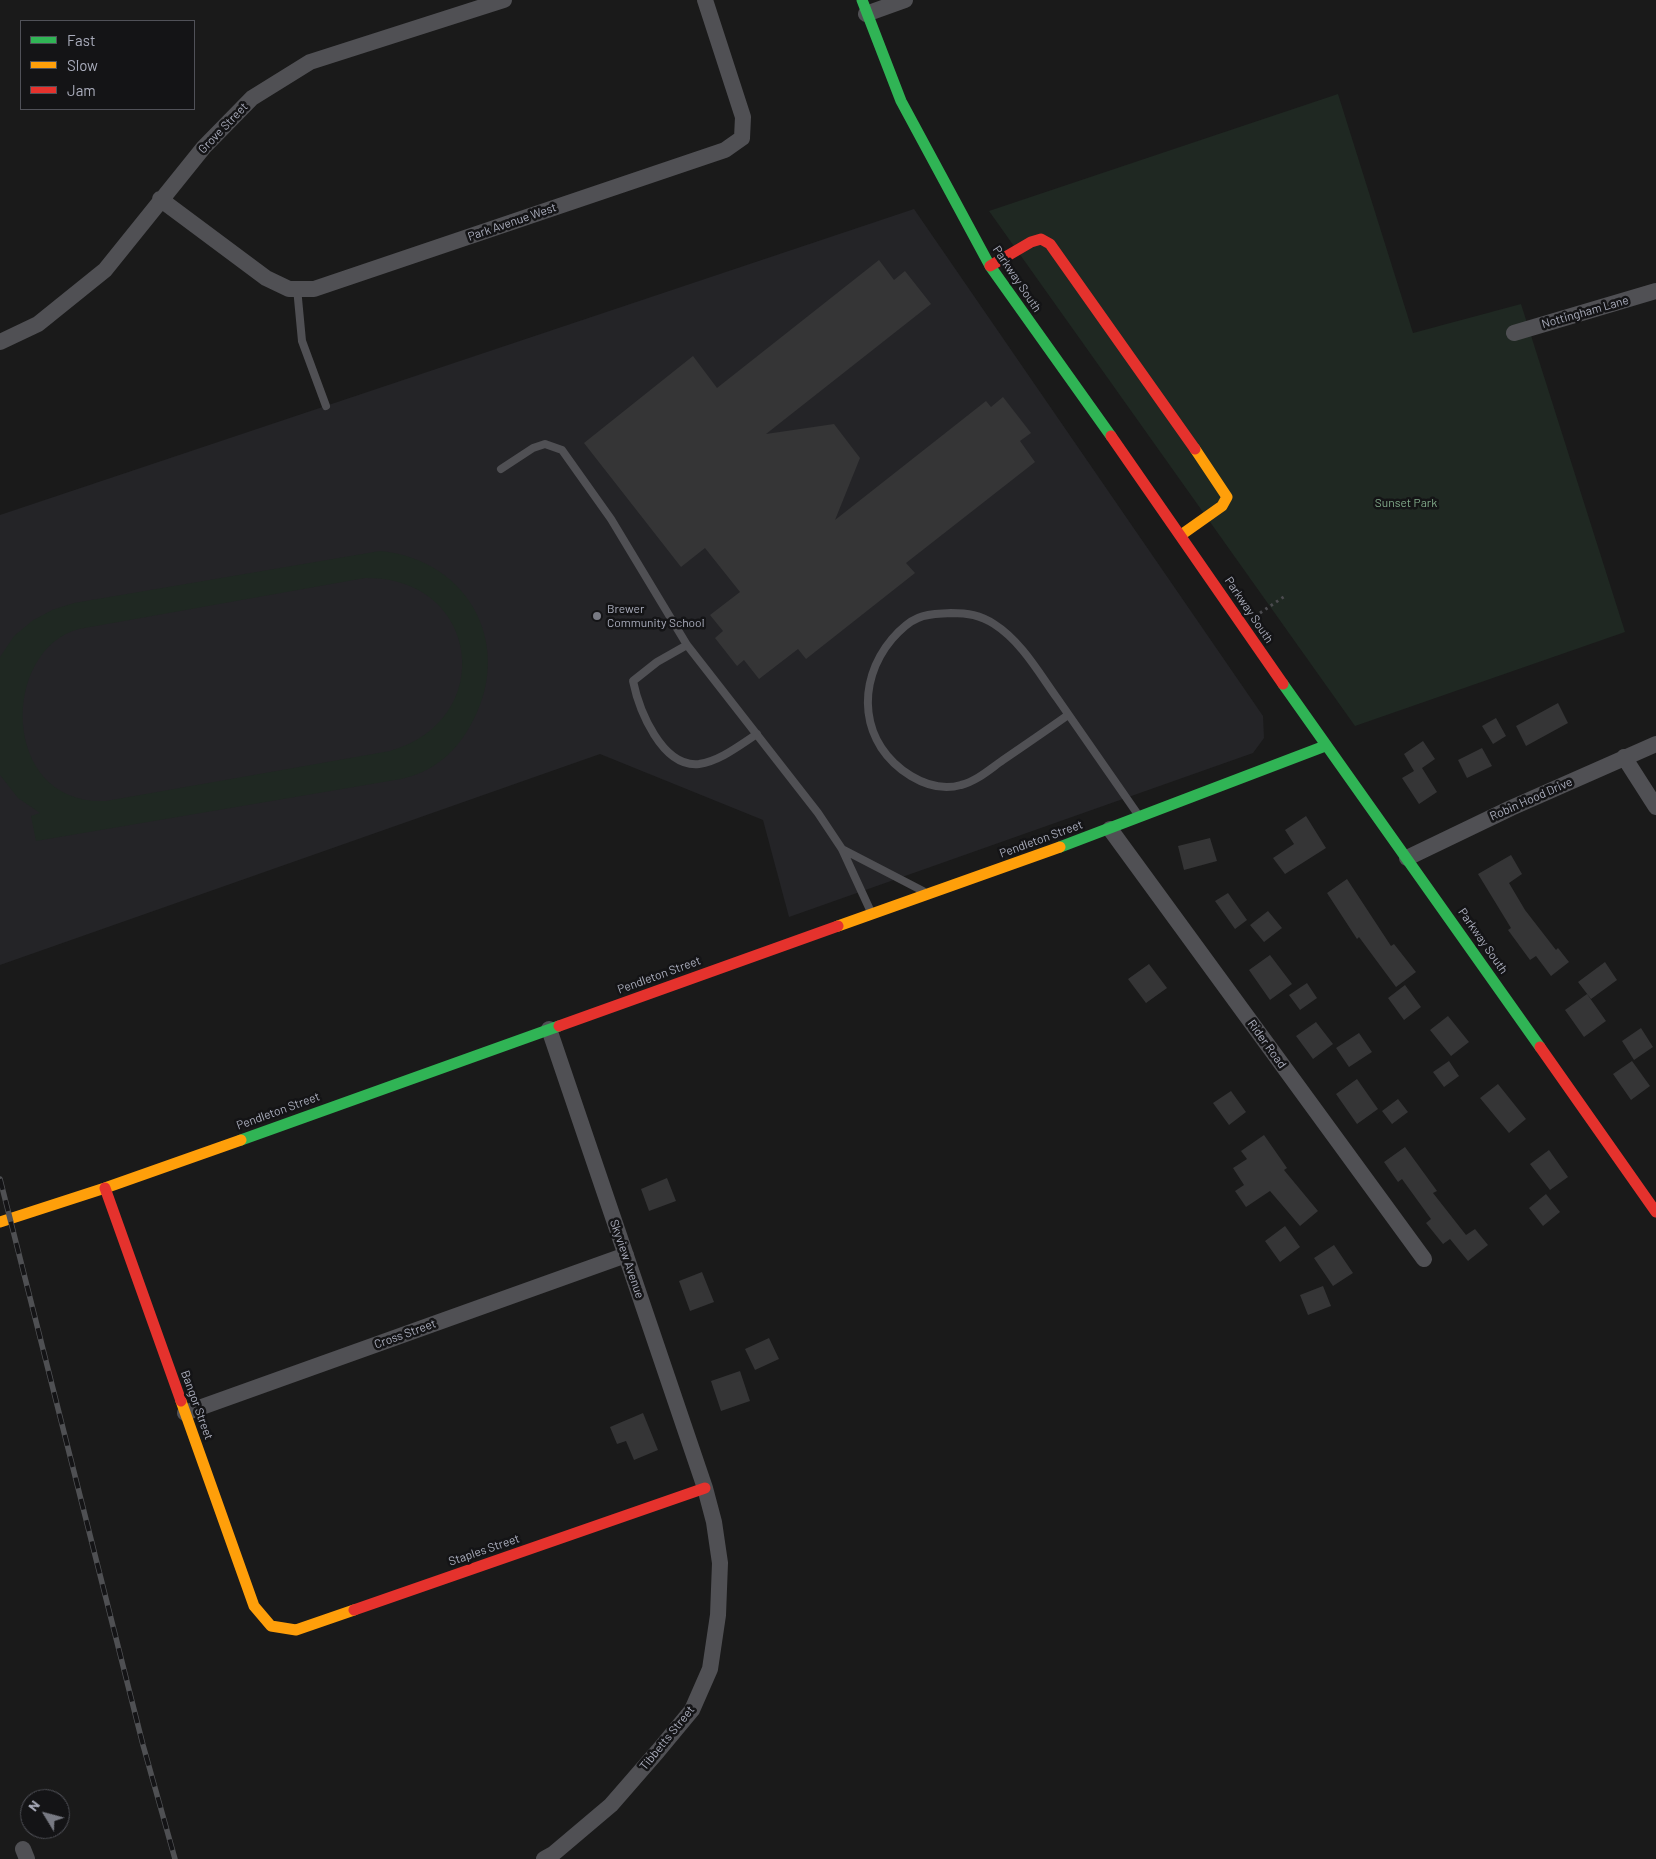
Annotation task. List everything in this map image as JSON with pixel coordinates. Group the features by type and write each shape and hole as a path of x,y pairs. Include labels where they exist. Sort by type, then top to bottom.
{"street":[{"name":"Grove Street","path":"0,342 38,324 104,270 204,147 252,98 310,62 504,0"},
{"name":"Park Avenue West","path":"160,199 266,278 289,289 314,288 725,150 742,138 743,117 705,0"},
{"path":"864,7 905,0"},
{"name":"Parkway South","path":"864,7 901,101 990,266 1181,535 1325,746 1407,858 1656,1212"},
{"path":"990,266 1031,242 1041,239 1050,244 1056,252 1223,488 1227,498 1222,506 1181,535"},
{"name":"Nottingham Lane","path":"1514,333 1656,291"},
{"name":"Robin Hood Drive","path":"1407,858 1511,808 1656,744"},
{"name":"Pendleton Street","path":"0,1222 104,1188 1110,830 1325,746"},
{"path":"1624,757 1656,807"},
{"name":"Rider Road","path":"1110,830 1424,1259"},
{"name":"Skyview Avenue","path":"548,1029 705,1488"},
{"name":"Bangor Street","path":"104,1188 254,1606 272,1626"},
{"name":"Cross Street","path":"185,1413 626,1255"},
{"name":"Staples Street","path":"272,1626 296,1630 705,1488"},
{"name":"Tibbetts Street","path":"544,1859 553,1854 611,1804 692,1710 710,1669 718,1615 720,1563 714,1522 705,1488"}],"lane":[{"path":"296,288 302,341 326,406"},
{"path":"501,468 533,448 545,444 562,450 612,519 687,645 818,812 842,849 872,914"},
{"path":"1068,715 979,777 961,785 940,788 920,781 906,773 887,757 871,727 867,701 869,679 877,660 888,644 898,632 916,618 929,614 976,614 1008,634 1026,654 1140,818"},
{"path":"687,645 657,662 633,681 638,704 651,730 672,756 684,763 706,762 730,752 757,734"},
{"path":"842,849 904,883 930,894"}],"path":[{"path":"1260,613 1285,596"}],"shaded area":[{"name":"Brewer Community School","path":"914,209 1263,716 1264,738 1253,753 789,917 763,820 600,754 0,965 0,515"}],"green space":[{"name":"Sunset Park","path":"1338,94 1413,333 1521,304 1625,632 1355,726 989,211"},
{"path":"380,551 412,558 439,571 461,590 477,614 486,640 488,669 482,698 463,738 441,761 412,776 36,841 31,816 40,813 18,798 0,775 0,657 14,636 32,621 52,610 74,603","holes":["365,578 404,584 433,600 452,624 462,652 460,682 448,711 425,735 390,751 106,801 71,796 46,779 30,754 23,725 25,694 35,665 53,643 79,629"]}],"building":[{"path":"879,260 894,280 905,271 931,304 766,434 834,424 860,458 835,520 986,401 991,407 1003,397 1031,433 1020,441 1035,462 906,563 915,573 806,659 798,649 759,679 744,660 737,666 715,638 723,631 710,615 740,592 705,548 681,567 584,443 693,356 717,388"},
{"path":"1558,703 1568,723 1526,746 1516,726"},
{"path":"1496,718 1506,736 1493,744 1482,726"},
{"path":"1423,741 1435,759 1422,768 1437,792 1419,804 1402,778 1414,771 1404,754"},
{"path":"1482,748 1492,766 1467,778 1458,760"},
{"path":"1306,816 1326,848 1285,874 1273,858 1294,844 1285,830"},
{"path":"1210,838 1217,861 1184,870 1178,846"},
{"path":"1511,855 1522,874 1509,883 1525,910 1556,950 1558,948 1569,962 1551,976 1536,956 1530,960 1508,930 1511,928 1478,874"},
{"path":"1347,879 1391,946 1394,944 1416,972 1396,987 1359,937 1357,939 1327,893"},
{"path":"1228,893 1247,920 1235,929 1215,901"},
{"path":"1268,911 1282,928 1264,942 1250,925"},
{"path":"1270,955 1292,984 1270,1000 1249,970"},
{"path":"1605,962 1617,980 1591,999 1578,982"},
{"path":"1149,964 1167,988 1146,1003 1128,979"},
{"path":"1307,983 1317,998 1300,1010 1289,995"},
{"path":"1405,985 1421,1007 1404,1020 1388,998"},
{"path":"1587,994 1606,1021 1584,1037 1565,1010"},
{"path":"1448,1016 1469,1042 1451,1056 1430,1030"},
{"path":"1316,1022 1333,1044 1313,1059 1296,1036"},
{"path":"1641,1028 1653,1047 1634,1060 1622,1041"},
{"path":"1359,1033 1372,1052 1349,1067 1336,1048"},
{"path":"1449,1061 1459,1076 1444,1087 1433,1072"},
{"path":"1632,1061 1650,1086 1631,1100 1613,1074"},
{"path":"1357,1079 1378,1109 1357,1124 1336,1094"},
{"path":"1498,1084 1526,1119 1509,1133 1480,1098"},
{"path":"1231,1091 1246,1112 1229,1125 1213,1103"},
{"path":"1398,1099 1408,1112 1392,1124 1382,1111"},
{"path":"1264,1135 1287,1168 1284,1170 1318,1211 1300,1226 1270,1191 1246,1207 1235,1191 1244,1185 1233,1168 1247,1159 1241,1151"},
{"path":"1405,1147 1437,1191 1433,1193 1466,1235 1475,1229 1488,1245 1468,1261 1450,1239 1443,1244 1426,1223 1431,1219 1402,1179 1398,1182 1384,1162"},
{"path":"1549,1150 1568,1177 1550,1190 1530,1164"},
{"path":"667,1178 676,1201 649,1211 641,1189"},
{"path":"1546,1194 1560,1212 1543,1226 1529,1208"},
{"path":"1285,1226 1300,1247 1280,1262 1265,1241"},
{"path":"1334,1245 1353,1273 1333,1286 1314,1258"},
{"path":"702,1272 714,1302 690,1311 679,1281"},
{"path":"1323,1286 1331,1306 1308,1315 1300,1295"},
{"path":"769,1338 779,1359 755,1370 745,1349"},
{"path":"740,1371 750,1401 721,1411 711,1381"},
{"path":"643,1413 658,1450 634,1460 626,1441 617,1444 610,1427"}],"railway":[{"path":"0,1179 143,1745 175,1859"}],"traffic: fast":[{"path":"862,0 901,101 990,266 1111,436"},
{"path":"1283,684 1540,1047"},
{"path":"1060,847 1325,746"},
{"path":"241,1140 559,1026"}],"traffic: slow":[{"path":"1181,535 1222,506 1227,497 1195,449"},
{"path":"838,926 1060,847"},
{"path":"0,1222 105,1188 241,1140"},
{"path":"181,1401 254,1606 271,1626 296,1630 354,1610"}],"traffic: jam":[{"path":"990,266 1031,242 1041,239 1050,244 1195,449"},
{"path":"1111,436 1283,684"},
{"path":"559,1026 838,926"},
{"path":"1540,1047 1656,1212"},
{"path":"105,1188 181,1401"},
{"path":"354,1610 705,1488"}],"place":[{"name":"Brewer Community School","path":"597,616"}]}
